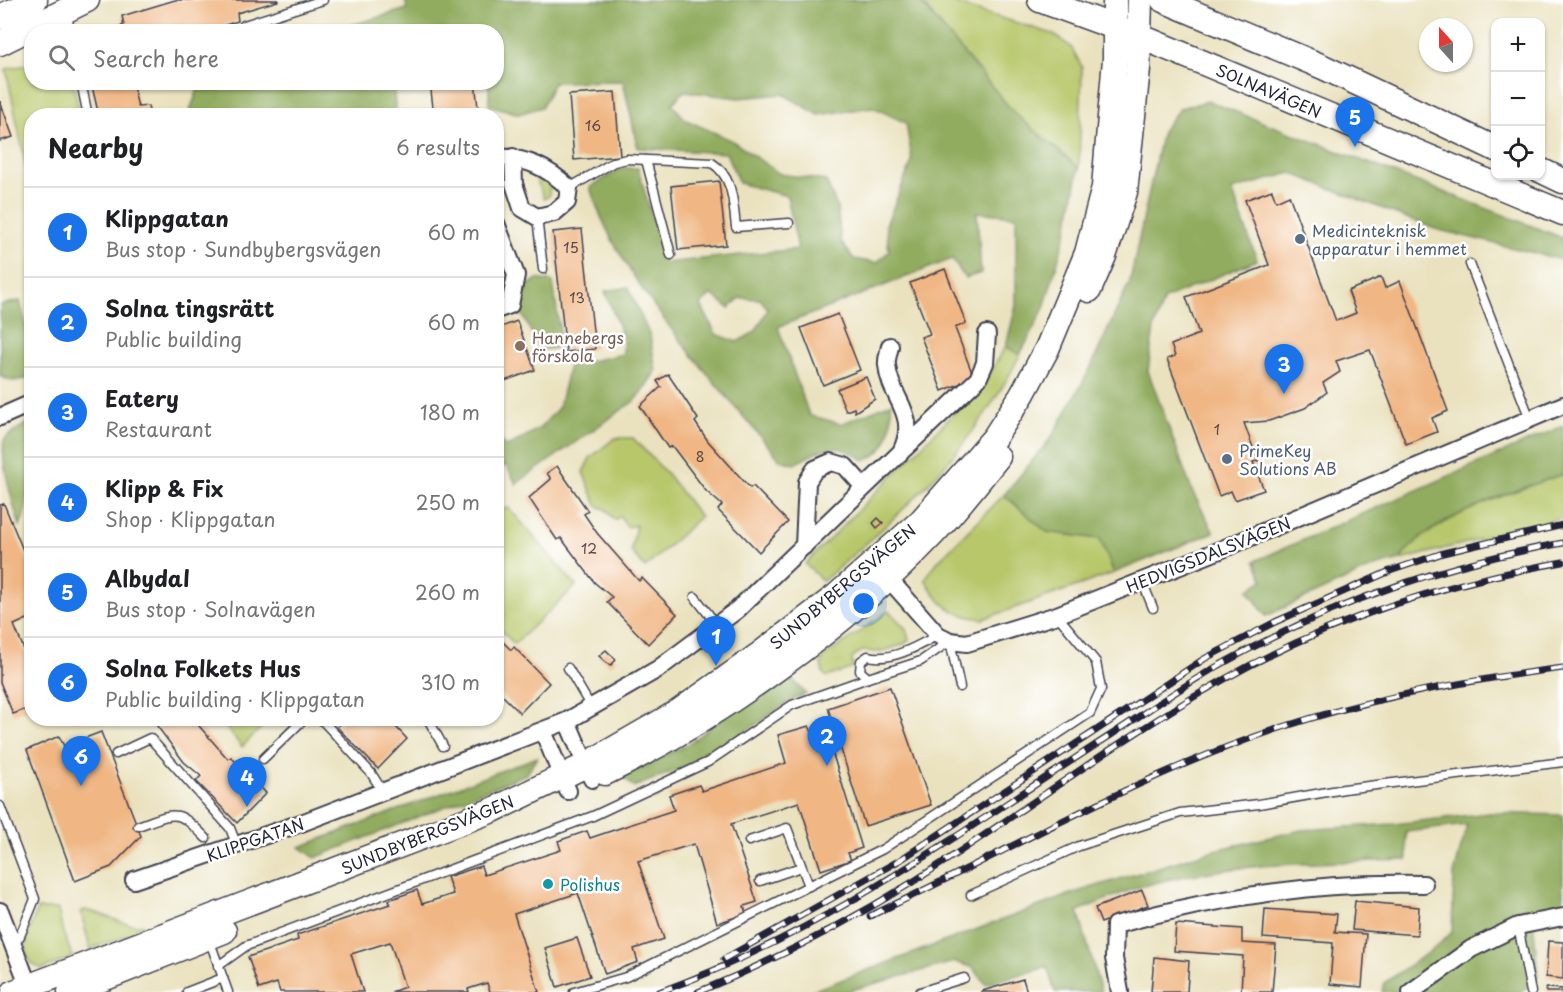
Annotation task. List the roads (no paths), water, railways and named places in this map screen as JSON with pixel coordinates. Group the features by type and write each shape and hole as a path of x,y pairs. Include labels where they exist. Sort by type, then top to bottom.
{"main road":[{"path":"0,17 35,0"},
{"name":"SOLNAVÄGEN","path":"1040,0 1139,36 1563,213"},
{"name":"SUNDBYBERGSVÄGEN","path":"70,992 205,929 565,784 686,730 853,610 881,570 993,438 1022,395 1047,349 1087,253 1104,187 1116,28 1115,0"},
{"name":"SUNDBYBERGSVÄGEN","path":"881,570 934,534 1005,449 1036,401 1061,354 1104,256 1125,192 1139,36 1140,0"},
{"path":"1163,0 1323,67 1491,147"},
{"path":"48,24 74,14"},
{"path":"0,43 24,34"},
{"path":"1545,172 1563,181"},
{"name":"SUNDBYBERGSVÄGEN","path":"25,990 205,929"}],"street":[{"path":"505,157 535,162 554,174 569,188 567,202 554,213 537,217 522,208 505,157"},
{"path":"504,243 516,274 510,305 504,307"},
{"name":"KLIPPGATAN","path":"134,880 237,846 567,721 658,669 737,610 863,486 978,379 985,363 987,334"},
{"path":"890,346 887,365 908,424 908,438 901,452"},
{"name":"HEDVIGSDALSVÄGEN","path":"944,638 966,643 1057,615 1563,405"},
{"path":"0,417 24,406"},
{"path":"804,546 807,482 815,469 831,462 845,466 863,486"},
{"path":"881,570 944,638"},
{"path":"567,721 589,772"},
{"path":"543,730 565,784"},
{"path":"1120,992 1114,958 1115,924 1178,908 1242,896 1335,886 1424,884"},
{"path":"1411,992 1471,949 1518,926 1563,917"},
{"path":"2,920 13,945 25,990"}],"lane":[{"path":"247,24 323,0"},
{"path":"83,90 86,108"},
{"path":"569,188 614,162 627,159 712,163 721,169 732,189 736,227 789,223"},
{"path":"646,160 671,255"},
{"path":"537,217 543,269"},
{"path":"1470,264 1530,418"},
{"path":"1142,581 1153,608"},
{"path":"695,597 717,625"},
{"path":"574,992 626,977 883,849 1090,713 1101,689 1096,662 1057,615"},
{"path":"868,678 860,671 861,661 868,656 879,659 944,638"},
{"path":"218,966 246,946 593,816 708,762 792,705 921,661 944,638"},
{"path":"944,638 960,687"},
{"path":"568,668 591,707"},
{"path":"263,759 297,726"},
{"path":"327,726 371,774 383,792"},
{"path":"432,726 443,746"},
{"path":"117,754 150,738 230,828 237,846"},
{"path":"971,895 1079,846 1180,813 1259,804 1344,789 1563,762"},
{"path":"0,806 35,899 20,936 13,945"},
{"path":"138,826 178,814 185,817 206,838"},
{"path":"749,841 787,828 809,886"},
{"path":"760,881 801,867"},
{"path":"1518,926 1530,992"},
{"path":"205,929 228,992"},
{"path":"187,992 223,978"},
{"path":"920,992 964,978"}],"railway":[{"path":"724,959 900,860 1204,659 1275,622 1390,571 1443,553 1563,525"},
{"path":"659,992 720,968 836,910 947,842 1191,682 1259,644 1342,606 1429,575 1563,543"},
{"path":"698,992 780,955 885,899 1143,728 1263,659 1304,639 1388,606 1474,581 1563,562"},
{"path":"870,916 1177,767 1283,727 1387,698 1492,678 1563,668"}],"place":[{"name":"Albydal","path":"1355,147"},
{"name":"Medicinteknisk apparatur i hemmet","path":"1300,239"},
{"name":"Hannebergs förskola","path":"520,346"},
{"name":"Eatery","path":"1284,394"},
{"name":"PrimeKey Solutions AB","path":"1227,459"},
{"name":"Klippgatan","path":"716,666"},
{"name":"Solna tingsrätt","path":"827,766"},
{"name":"Solna Folkets Hus","path":"81,786"},
{"name":"Klipp & Fix","path":"247,807"},
{"name":"Polishus","path":"548,884"}]}
